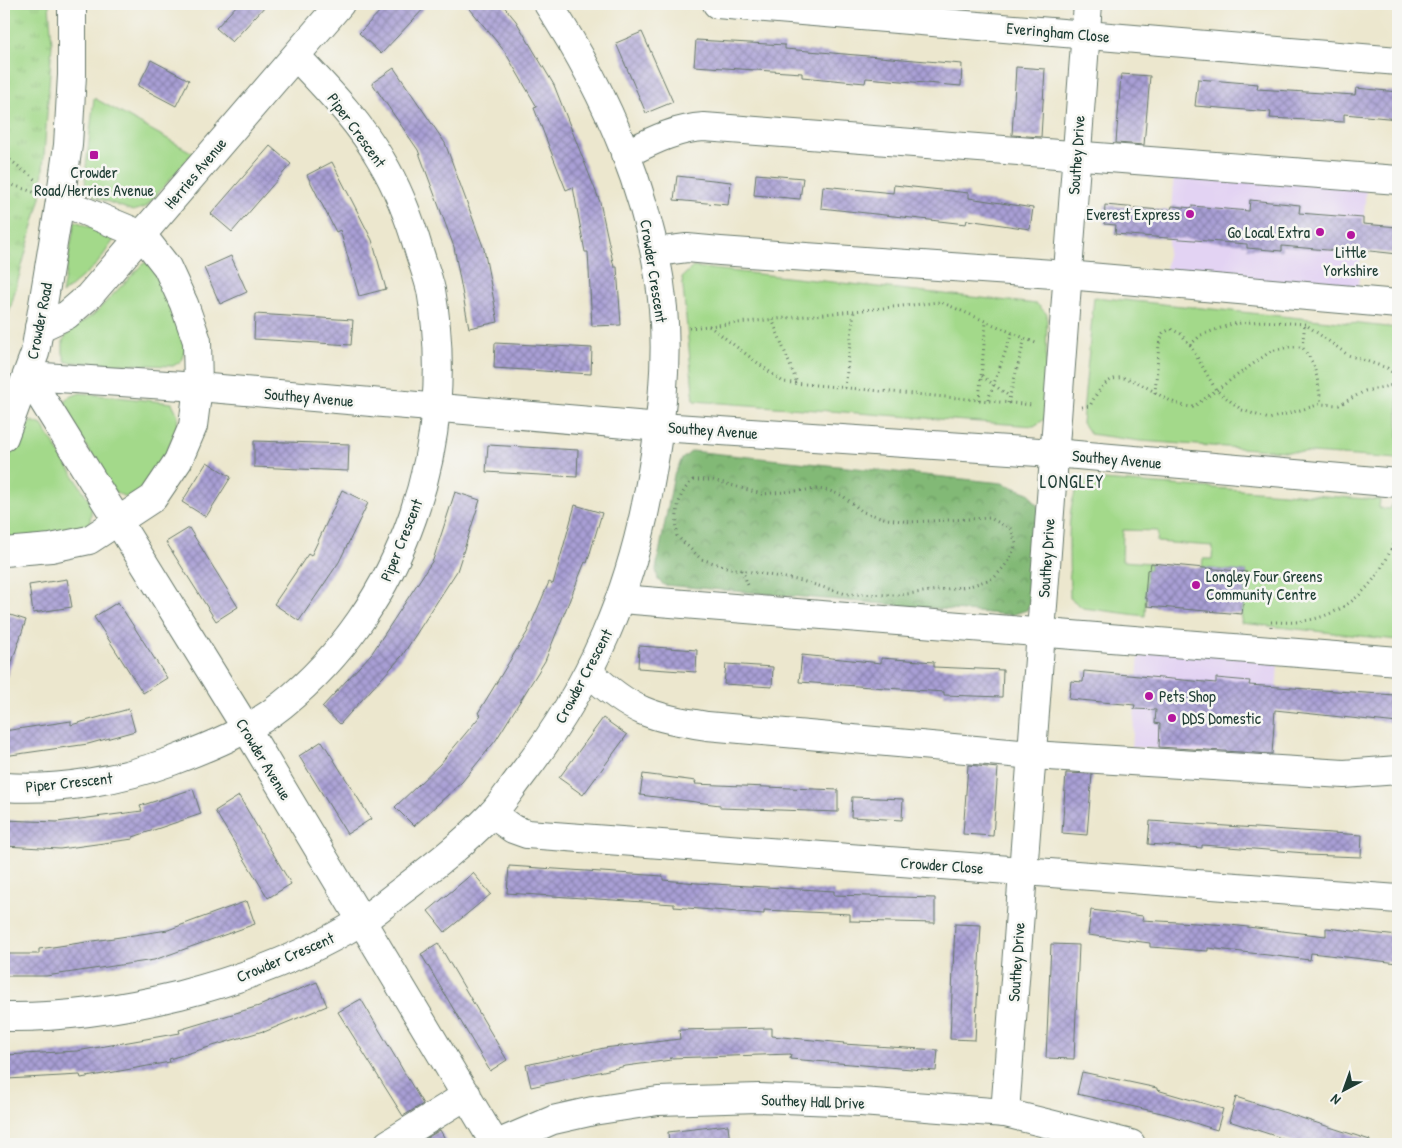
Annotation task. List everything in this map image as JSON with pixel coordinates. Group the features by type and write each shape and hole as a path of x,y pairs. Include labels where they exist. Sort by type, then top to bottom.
{"street":[{"name":"Crowder Road","path":"4,437 28,376 40,328 60,201 68,145 72,75 72,4"},
{"name":"Herries Avenue","path":"40,328 67,315 89,296 340,4"},
{"name":"Crowder Crescent","path":"4,1017 75,1015 143,1004 208,988 265,969 361,922 445,858 492,814 539,753 564,716 589,672 606,639 621,599 640,532 660,427 665,365 664,330 654,252 643,206 625,154 596,84 550,4"},
{"name":"Everingham Close","path":"718,4 1398,61"},
{"name":"Southey Drive","path":"1005,1113 1088,4"},
{"name":"Piper Crescent","path":"4,787 61,785 111,779 171,762 246,728 281,706 312,678 350,636 381,589 412,522 428,466 436,407 438,353 431,288 410,222 381,159 337,99 296,56"},
{"path":"625,154 666,134 682,129 704,127 1398,180"},
{"path":"4,552 51,548 89,540 153,498 178,461 193,426 198,388 197,342 184,304 167,267 142,235 60,201"},
{"path":"654,252 687,248 1067,275 1398,304"},
{"name":"Southey Avenue","path":"28,376 436,407 660,427 1054,453 1398,483"},
{"name":"Crowder Avenue","path":"28,376 246,728 496,1144"},
{"path":"621,599 1398,661"},
{"path":"589,672 612,694 640,711 670,720 707,726 1032,755 1344,774 1398,770"},
{"name":"Crowder Close","path":"492,814 513,829 527,834 1398,899"},
{"path":"388,1144 468,1095"},
{"name":"Southey Hall Drive","path":"496,1144 553,1120 658,1100 758,1098 1005,1113 1131,1144"}],"path":[{"path":"4,152 9,159 60,201"},
{"path":"4,182 60,201"},
{"path":"664,330 941,302 1061,355"},
{"path":"845,388 854,311"},
{"path":"772,320 797,383"},
{"path":"1190,346 1201,335 1232,324 1262,321 1304,324 1348,355 1387,368 1398,377"},
{"path":"979,400 986,322"},
{"path":"1304,324 1302,347 1317,372 1321,404"},
{"path":"709,326 783,382 1058,407 1090,406 1106,382 1123,376 1138,381 1181,407 1192,407 1271,351 1289,347 1302,347"},
{"path":"1155,392 1159,344 1163,332 1171,329 1181,334 1190,346 1216,390 1242,410 1269,419 1321,404 1339,404 1365,391 1398,384"},
{"path":"988,401 1012,333"},
{"path":"1008,403 1025,338"},
{"path":"981,376 1009,396"},
{"path":"693,480 713,480 762,494 791,493 817,489 843,496 864,512 887,519 910,522 990,518 1011,528 1016,544 1009,561 994,578 970,586 899,596 846,594 802,581 730,568 701,559 676,536 676,515 683,489 693,480"},
{"path":"1268,650 1272,622 1303,621 1330,613 1353,602 1371,585 1385,564 1398,529"}],"shaded area":[{"path":"1175,161 1367,177 1357,300 1165,284"},
{"path":"1140,640 1279,651 1271,758 1132,747"}],"green space":[{"path":"4,4 49,4 52,44 41,197 4,331"},
{"path":"94,98 193,153 146,207 133,211 95,197 86,189 85,176"},
{"path":"75,221 116,237 97,264 62,294"},
{"path":"145,262 156,269 186,347 181,361 173,366 66,362 63,353 63,340 72,329 93,315"},
{"path":"693,267 1037,304 1047,314 1045,419 1034,426 694,401 682,277"},
{"path":"1094,297 1398,328 1398,459 1140,441 1090,434 1082,423"},
{"path":"80,393 172,403 178,415 177,427 161,465 139,494 125,497 114,491 63,408 67,398"},
{"path":"32,421 42,425 92,505 90,521 83,529 23,540 4,537 4,491 9,460 14,446"},
{"path":"692,451 1002,483 1029,493 1040,510 1035,590 1027,610 1011,615 664,585 658,580 656,569 674,475 682,459"},
{"path":"1089,479 1380,500 1379,508 1390,509 1393,503 1398,505 1398,640 1241,623 1247,572 1202,568 1203,559 1212,559 1213,546 1157,542 1158,531 1123,530 1122,561 1151,563 1150,569 1147,570 1145,616 1083,608 1070,598 1069,532 1075,493"}],"building":[{"path":"238,4 267,4 232,42 216,28"},
{"path":"387,4 428,4 381,54 359,33"},
{"path":"466,4 502,4 516,21 554,85 600,202 614,267 617,267 621,325 592,326 588,252 585,252 573,187 566,190 534,108 537,107 505,52"},
{"path":"642,32 673,102 646,113 616,43"},
{"path":"696,40 785,45 785,49 962,64 961,86 866,78 865,83 802,77 802,73 694,66"},
{"path":"151,60 189,80 176,106 138,86"},
{"path":"1016,67 1045,69 1041,137 1012,135"},
{"path":"394,68 445,143 484,249 498,322 469,328 454,247 418,150 372,83"},
{"path":"1121,74 1150,76 1144,145 1116,143"},
{"path":"1198,79 1258,84 1257,89 1355,95 1356,88 1398,92 1398,119 1344,114 1344,122 1270,118 1271,112 1195,106"},
{"path":"270,146 291,164 232,232 211,214"},
{"path":"332,162 372,240 386,289 359,296 340,230 336,232 307,175"},
{"path":"756,174 803,178 800,199 754,195"},
{"path":"677,176 731,182 728,205 674,200"},
{"path":"894,185 969,193 969,198 1033,208 1030,229 967,220 966,224 821,208 823,186 893,193"},
{"path":"1250,200 1300,205 1299,213 1363,218 1363,224 1398,227 1398,254 1361,250 1361,253 1282,246 1282,251 1247,248 1247,244 1115,234 1116,225 1104,224 1105,205 1171,211 1172,206 1192,208 1192,206 1249,211"},
{"path":"231,256 247,292 220,304 204,268"},
{"path":"255,314 353,320 351,345 254,339"},
{"path":"495,343 592,348 591,374 494,368"},
{"path":"254,441 349,444 348,471 254,467"},
{"path":"488,445 578,450 577,477 486,472"},
{"path":"207,462 231,477 206,517 182,502"},
{"path":"342,490 368,503 339,562 299,621 274,604 308,554 311,556"},
{"path":"455,492 480,500 457,571 402,656 340,724 322,707 372,653 433,560"},
{"path":"575,505 602,513 587,563 585,562 545,661 496,740 462,782 414,826 395,807 440,764 481,715 478,713 528,631 549,582 553,584"},
{"path":"189,528 238,607 216,621 166,542"},
{"name":"Longley Four Greens Community Centre","path":"1151,563 1247,572 1242,614 1147,606 1147,598 1145,598 1147,570 1150,569"},
{"path":"67,579 72,607 33,613 29,585"},
{"path":"118,602 167,678 143,693 94,617"},
{"path":"4,613 26,620 7,677 4,677"},
{"path":"639,646 697,650 696,672 638,668"},
{"path":"802,655 881,663 881,658 934,662 934,667 1003,670 1002,697 944,695 944,692 799,682"},
{"path":"726,664 773,667 772,687 724,684"},
{"path":"1084,671 1216,683 1216,678 1250,681 1249,685 1395,695 1394,704 1398,704 1398,723 1275,710 1272,754 1159,747 1160,724 1155,723 1156,710 1134,709 1135,705 1069,699 1071,681 1083,682"},
{"path":"129,709 135,731 88,744 4,756 4,731 71,721 71,725"},
{"path":"603,718 627,735 583,795 559,778"},
{"path":"322,741 371,819 347,834 299,756"},
{"path":"968,765 998,768 993,836 963,834"},
{"path":"1066,773 1092,774 1087,835 1062,833"},
{"path":"643,774 696,781 695,784 838,790 838,812 720,808 720,805 640,795"},
{"path":"193,789 201,814 133,837 133,839 60,849 4,846 4,820 57,822 142,811 140,806"},
{"path":"239,796 291,884 268,898 215,811"},
{"path":"852,797 903,799 902,820 851,817"},
{"path":"1150,821 1362,835 1361,857 1306,855 1306,853 1202,845 1202,848 1148,844"},
{"path":"509,866 663,876 663,880 697,883 834,891 834,895 935,898 935,923 850,921 850,914 764,910 764,914 674,907 674,904 507,893"},
{"path":"473,873 491,894 445,932 428,911"},
{"path":"247,901 255,924 154,960 46,976 4,976 4,954 39,954 39,949 168,930"},
{"path":"1091,910 1143,916 1142,920 1230,925 1326,936 1326,928 1398,936 1398,963 1311,953 1310,960 1208,948 1208,951 1150,947 1150,943 1088,935"},
{"path":"955,924 981,925 975,1040 950,1039"},
{"path":"438,943 507,1060 490,1071 421,954"},
{"path":"1051,944 1079,945 1074,1059 1046,1058"},
{"path":"317,982 327,1006 264,1032 169,1059 170,1062 81,1078 80,1075 7,1079 6,1055 77,1051 180,1033 179,1030 259,1006"},
{"path":"361,999 423,1104 403,1116 338,1012"},
{"path":"772,1028 772,1036 843,1044 938,1050 936,1071 790,1059 791,1054 670,1058 671,1060 626,1066 531,1087 526,1065 604,1048 680,1039 679,1030"},
{"path":"1082,1072 1157,1088 1157,1090 1223,1109 1217,1130 1166,1114 1077,1094"},
{"path":"1236,1097 1370,1140 1369,1144 1300,1144 1229,1121"},
{"path":"728,1125 730,1144 669,1144 668,1132"},
{"path":"440,1130 448,1144 417,1144"}],"place":[{"name":"Crowder Road/Herries Avenue","path":"94,155"},
{"name":"Everest Express","path":"1190,214"},
{"name":"Go Local Extra","path":"1320,232"},
{"name":"Little Yorkshire","path":"1351,235"},
{"name":"Longley Four Greens Community Centre","path":"1196,585"},
{"name":"Pets Shop","path":"1149,696"},
{"name":"DDS Domestic","path":"1172,718"}],"district":[{"name":"LONGLEY","path":"1072,481"}]}
